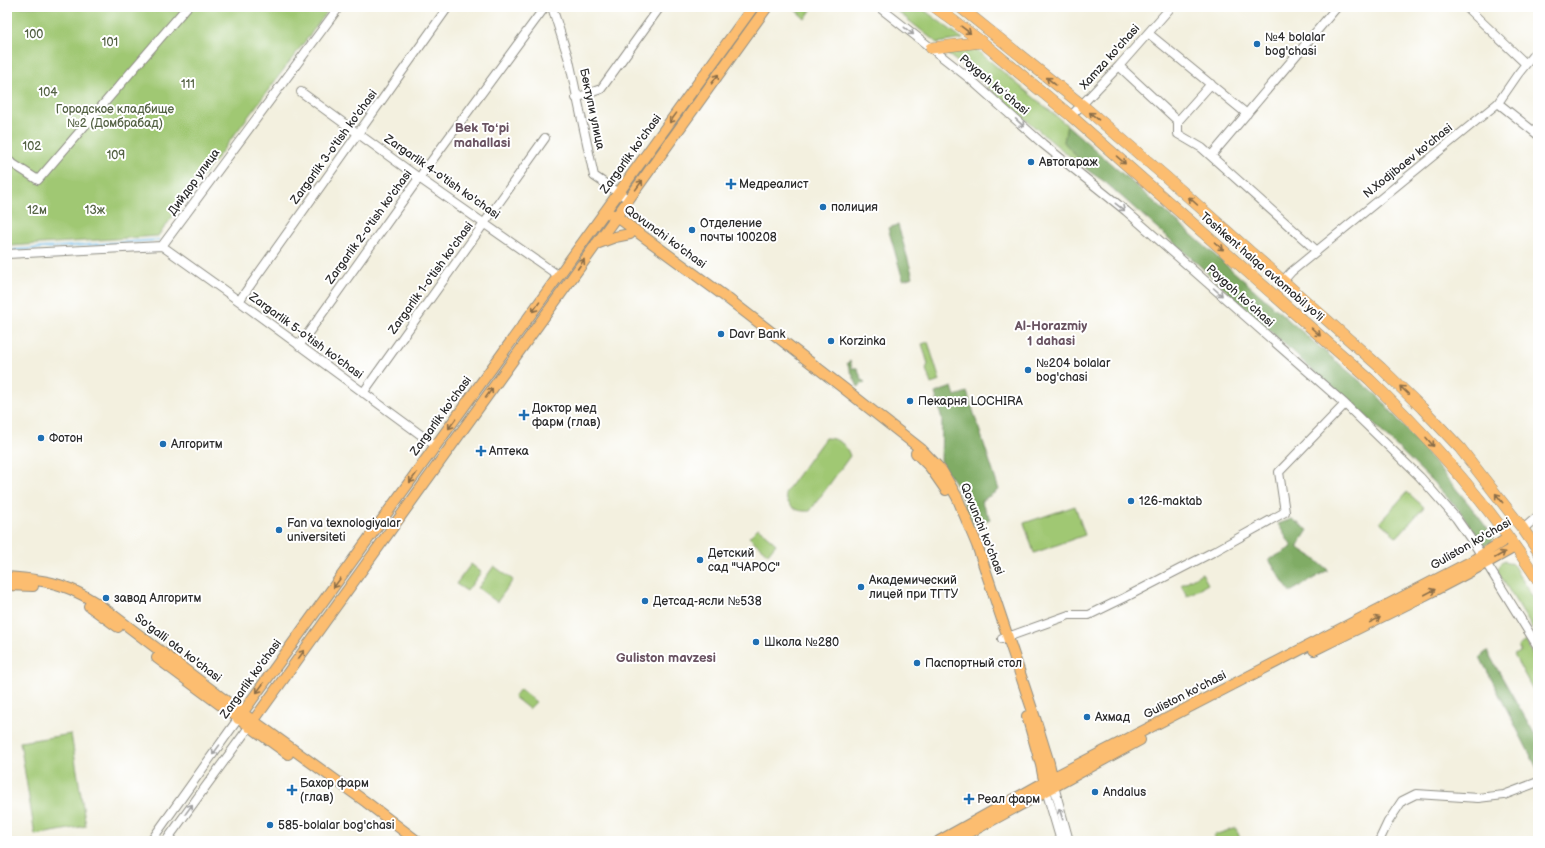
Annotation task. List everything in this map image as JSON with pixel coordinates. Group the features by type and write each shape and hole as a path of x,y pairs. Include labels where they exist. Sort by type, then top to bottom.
{"highway":[{"name":"Toshkent halqa avtomobil yo'li","path":"935,7 982,42 1071,116 1352,363 1410,419 1468,487 1512,542 1538,580"},
{"name":"Toshkent halqa avtomobil yo'li","path":"960,7 1082,105 1166,177 1381,368 1460,448 1523,529 1538,551"},
{"path":"931,48 982,42"},
{"path":"1410,419 1422,408"},
{"name":"Guliston ko'chasi","path":"1512,542 1523,529"}],"main road":[{"name":"Zargarlik ko'chasi","path":"240,716 753,7"},
{"name":"Zargarlik ko'chasi","path":"251,724 628,199 768,7"},
{"name":"Qovunchi ko'chasi","path":"605,212 782,340 934,460 957,497 977,545 1028,720 1049,784"},
{"name":"Qovunchi ko'chasi","path":"614,219 630,234 724,302 843,394 930,467 948,493 965,532 1005,638"},
{"path":"596,244 607,239 630,234"},
{"name":"Zargarlik 4-o'tish ko'chasi","path":"559,276 569,283"},
{"path":"436,446 446,453"},
{"path":"399,497 409,505"},
{"name":"Guliston ko'chasi","path":"939,841 1395,610 1484,560 1512,542"},
{"name":"So'galli ota ko'chasi","path":"7,578 36,579 56,583 90,599 109,612 240,716"},
{"name":"So'galli ota ko'chasi","path":"7,585 49,588 83,602 409,841"},
{"name":"So'galli ota ko'chasi","path":"251,724 366,802 417,841"},
{"name":"Guliston ko'chasi","path":"954,841 1049,784"}],"street":[{"path":"7,160 38,180 187,7"},
{"name":"Дийдор улица","path":"162,246 339,7"},
{"name":"Zargarlik 3-o'tish ko'chasi","path":"239,301 448,7"},
{"name":"Zargarlik 2-o'tish ko'chasi","path":"299,346 419,178 545,7"},
{"name":"Бектупи улица","path":"552,7 569,60 594,176 628,199"},
{"path":"576,98 601,89 660,7"},
{"name":"Poygoh koʻchasi","path":"879,7 980,88 1080,175 1126,211 1345,404 1438,496 1456,518 1538,647"},
{"name":"Xamza ko'chasi","path":"1071,116 1171,7"},
{"path":"1211,156 1337,7"},
{"path":"1466,7 1526,64"},
{"path":"1148,32 1247,114"},
{"name":"N.Xodjibaev ko'chasi","path":"1283,281 1291,272 1498,103 1538,49"},
{"path":"1118,66 1178,121"},
{"path":"1211,84 1178,121 1178,134 1202,148 1317,251"},
{"name":"Zargarlik 4-o'tish ko'chasi","path":"301,92 419,178 559,276"},
{"path":"1498,103 1538,135"},
{"name":"Zargarlik 1-o'tish ko'chasi","path":"363,393 545,138"},
{"path":"7,254 162,246"},
{"name":"Zargarlik 5-o'tish ko'chasi","path":"162,246 436,446"},
{"path":"1005,638 1069,615 1089,615 1229,543 1285,512 1279,472 1345,404"},
{"path":"1523,529 1538,516"},
{"name":"Zargarlik ko'chasi","path":"151,841 240,716"},
{"name":"Zargarlik ko'chasi","path":"166,841 251,724"},
{"path":"1379,841 1388,822 1402,801 1416,794 1478,798 1504,795 1538,782"},
{"name":"Qovunchi ko'chasi","path":"1049,784 1061,841"},
{"name":"Qovunchi ko'chasi","path":"1049,784 1069,841"},
{"path":"189,788 199,795"}],"green space":[{"name":"Городское кладбище №2 (Домбрабад)","path":"7,7 331,7 158,236 11,246 7,248"},
{"path":"792,7 813,7 805,19"},
{"path":"892,7 920,7 963,39 937,43"},
{"path":"973,47 1067,125 1064,142 1090,172 1053,143 946,53 946,49"},
{"path":"1067,125 1316,344 1379,397 1468,503 1490,532 1493,537 1492,542 1486,545 1481,543 1482,542 1459,510 1432,481 1348,399 1310,368 1199,265 1105,182 1090,172 1064,142"},
{"path":"898,225 913,277 903,280 888,228"},
{"path":"928,342 940,381 931,384 926,369 928,364 922,344"},
{"path":"850,361 852,368 857,368 862,380 865,382 858,387 847,363"},
{"path":"952,387 955,396 967,392 999,490 981,501 990,519 974,526 955,483 941,464 942,419 935,393"},
{"path":"825,438 834,439 841,442 850,456 810,511 800,511 790,505 785,493"},
{"path":"1407,492 1424,507 1397,537 1380,522"},
{"path":"1075,506 1085,535 1034,553 1024,523"},
{"path":"1292,519 1308,530 1297,547 1328,570 1290,592 1269,560 1292,547 1278,524"},
{"path":"758,528 776,544 768,554 749,537"},
{"path":"1505,561 1514,566 1538,606 1538,637 1499,574 1499,566"},
{"path":"471,564 481,572 467,591 456,584"},
{"path":"494,566 513,580 497,602 478,588"},
{"path":"1202,573 1208,584 1187,596 1181,585"},
{"path":"1526,641 1538,666 1538,699 1514,655 1521,652 1518,646"},
{"path":"1487,651 1538,740 1538,770 1480,657"},
{"path":"520,689 536,702 529,709 514,697"},
{"path":"71,734 86,826 35,835 20,742"},
{"path":"1236,828 1241,841 1216,841 1214,835"}],"waterway":[{"path":"14,250 158,240"}],"place":[{"name":"№4 bolalar bog'chasi","path":"1257,44"},
{"name":"Автогараж","path":"1031,162"},
{"name":"Медреалист","path":"731,184"},
{"name":"полиция","path":"823,207"},
{"name":"Отделение почты 100208","path":"692,230"},
{"name":"Davr Bank","path":"721,334"},
{"name":"Korzinka","path":"831,341"},
{"name":"№204 bolalar bog'chasi","path":"1028,370"},
{"name":"Пекарня LOCHIRA","path":"910,401"},
{"name":"Доктор мед фарм (глав)","path":"524,415"},
{"name":"Фотон","path":"41,438"},
{"name":"Алгоритм","path":"163,444"},
{"name":"Аптека","path":"481,451"},
{"name":"126-maktab","path":"1131,501"},
{"name":"Fan va texnologiyalar universiteti","path":"279,530"},
{"name":"Детский сад \"ЧАРОС\"","path":"700,560"},
{"name":"Академический лицей при ТГТУ","path":"861,587"},
{"name":"завод Алгоритм","path":"106,598"},
{"name":"Детсад-ясли №538","path":"645,601"},
{"name":"Школа №280","path":"756,642"},
{"name":"Паспортный стол","path":"917,663"},
{"name":"Ахмад","path":"1087,717"},
{"name":"Бахор фарм (глав)","path":"292,790"},
{"name":"Andalus","path":"1095,792"},
{"name":"Реал фарм","path":"969,799"},
{"name":"585-bolalar bog'chasi","path":"270,825"}],"district":[{"name":"Bek Toʻpi mahallasi","path":"482,136"},
{"name":"Al-Horazmiy 1 dahasi","path":"1051,334"},
{"name":"Guliston mavzesi","path":"666,658"}],"park label":[{"name":"100","path":"34,34"},
{"name":"101","path":"110,42"},
{"name":"111","path":"188,84"},
{"name":"104","path":"48,92"},
{"name":"102","path":"32,146"},
{"name":"109","path":"116,155"},
{"name":"12м","path":"37,210"},
{"name":"13ж","path":"95,210"}]}
